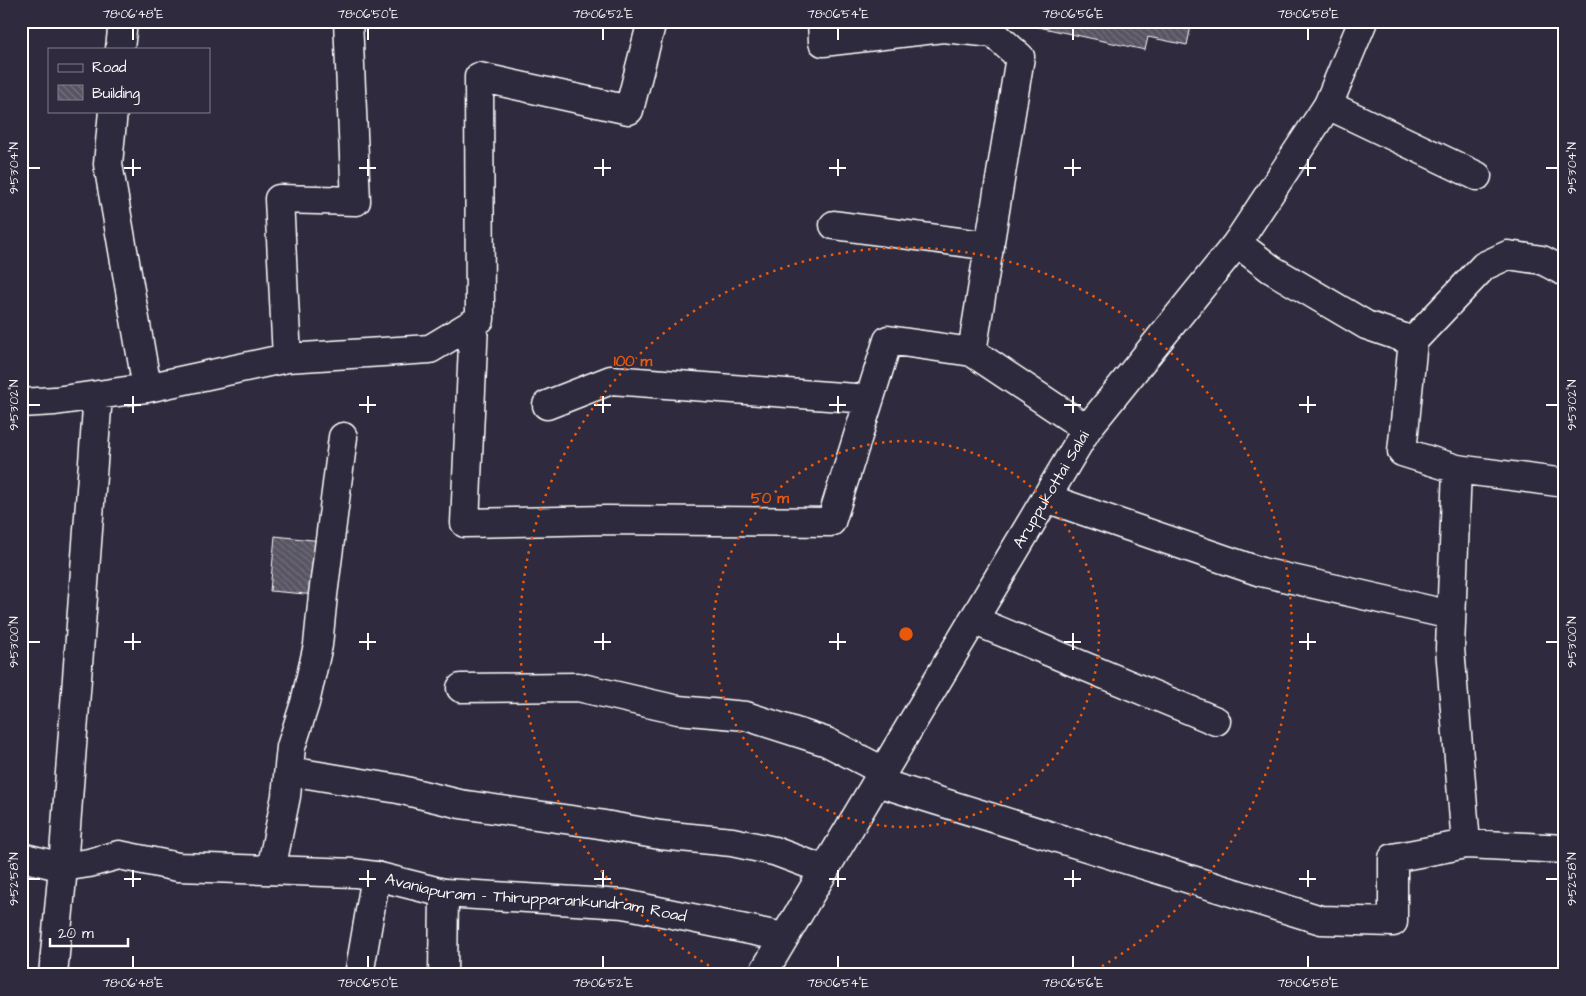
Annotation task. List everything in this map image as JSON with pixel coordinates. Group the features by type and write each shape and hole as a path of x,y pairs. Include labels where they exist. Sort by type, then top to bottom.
{"street":[{"path":"120,48 123,21"},
{"path":"286,358 279,199 356,201 348,21"},
{"path":"21,403 55,401 147,388 286,358 430,349 474,323 480,319 479,77 629,110 652,21"},
{"path":"822,21 823,42 943,25 992,33 1020,56 972,352"},
{"name":"Aruppukottai Salai","path":"762,975 1087,429 1237,242 1328,105 1363,21"},
{"path":"1328,105 1477,176"},
{"path":"114,112 108,164 147,388"},
{"path":"834,225 990,246"},
{"path":"1237,242 1271,268 1366,325 1413,341"},
{"path":"1565,272 1542,260 1508,255 1484,266 1413,341 1402,452 1457,470 1565,483"},
{"path":"474,323 465,523 606,520 831,522 888,340 972,352 1087,429"},
{"path":"547,406 611,380 869,399"},
{"path":"53,975 63,867 98,395"},
{"path":"271,870 286,796 291,747 305,703 318,645 343,437"},
{"path":"1457,470 1450,648 1466,844"},
{"path":"1046,498 1261,572 1451,615"},
{"path":"974,620 1216,721"},
{"path":"461,688 578,687 678,710 746,716 827,742 880,777 1321,920 1393,922 1393,858 1466,844 1565,849"},
{"path":"289,771 398,788 460,804 660,835 732,842 774,851 825,870"},
{"name":"Avaniapuram - Thirupparankundram Road","path":"21,857 63,867 120,855 178,867 356,873 376,876 444,894 624,904 784,937"},
{"path":"359,975 376,876"},
{"path":"442,975 444,894"}],"building":[{"path":"1011,21 1192,21 1187,45 1148,37 1145,50"},
{"path":"275,536 322,541 317,595 270,591"}]}
